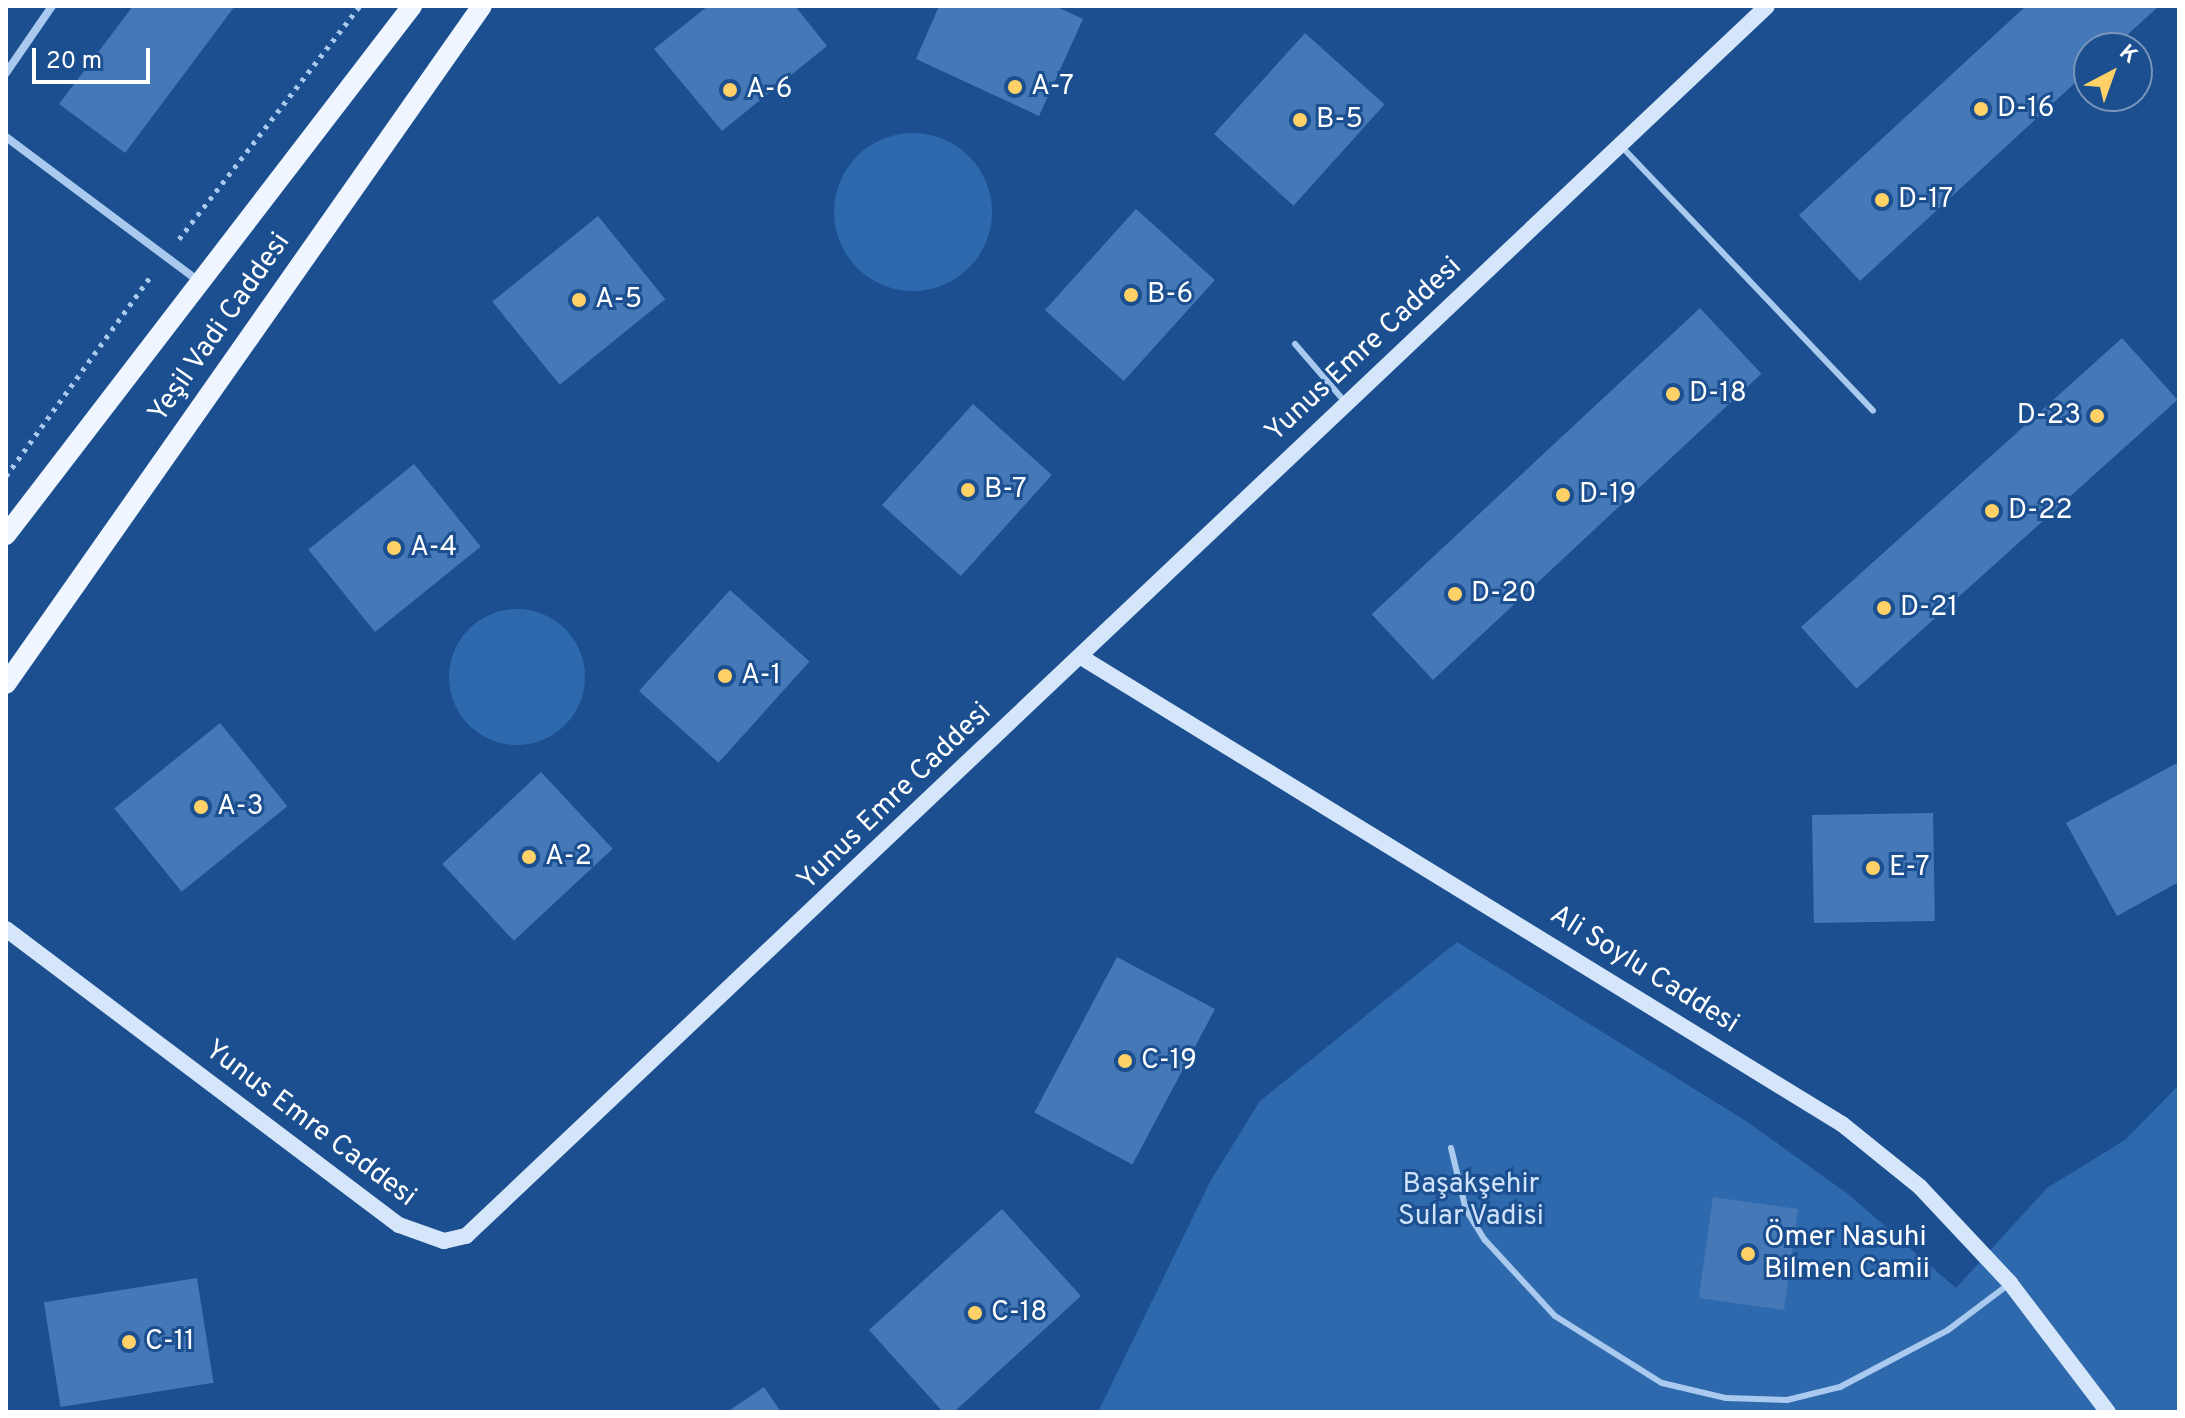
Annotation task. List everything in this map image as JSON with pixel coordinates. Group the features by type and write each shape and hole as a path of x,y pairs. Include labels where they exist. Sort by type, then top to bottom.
{"main road":[{"name":"Yeşil Vadi Caddesi","path":"6,535 205,286 412,6"},
{"name":"Yeşil Vadi Caddesi","path":"6,684 482,6"}],"street":[{"path":"6,73 52,6"},
{"name":"Yunus Emre Caddesi","path":"6,929 399,1225 444,1241 466,1236 1767,6"},
{"path":"6,137 205,286"},
{"name":"Ali Soylu Caddesi","path":"1081,657 1842,1124 1920,1187 2045,1320 2108,1412"}],"lane":[{"path":"1619,145 1873,411"},
{"path":"1295,344 1346,403"},
{"path":"1451,1148 1466,1210 1485,1240 1555,1316 1662,1383 1726,1398 1787,1400 1840,1387 1948,1330 2010,1283"}],"green space":[{"path":"913,133 943,139 969,156 986,182 992,212 986,242 969,268 943,285 913,291 883,285 857,268 840,242 834,212 840,182 857,156 883,139"},
{"path":"517,609 543,614 565,629 580,651 585,677 580,703 565,725 543,740 517,745 491,740 469,725 454,703 449,677 454,651 469,629 491,614"},
{"name":"Başakşehir Sular Vadisi","path":"1457,942 1746,1121 1848,1194 1956,1288 2047,1188 2125,1140 2179,1085 2179,1412 1098,1412 1211,1180 1260,1101"}],"building":[{"path":"133,6 235,6 125,153 59,104"},
{"name":"A-6","path":"708,6 795,6 827,46 722,131 654,49"},
{"name":"A-7","path":"939,6 1055,6 1083,19 1039,116 916,59"},
{"path":"2026,6 2159,6 2131,32 2073,32 2073,85 1860,281 1799,215"},
{"name":"B-5","path":"1305,33 1385,105 1294,206 1214,134"},
{"name":"B-6","path":"1136,209 1215,280 1124,381 1045,310"},
{"name":"A-5","path":"598,216 665,299 560,385 492,302"},
{"path":"1700,308 1761,374 1433,680 1372,614"},
{"path":"2122,338 2178,400 1856,689 1801,627"},
{"name":"B-7","path":"973,404 1052,475 961,576 882,505"},
{"name":"A-4","path":"414,464 481,546 375,632 308,550"},
{"name":"A-1","path":"730,590 810,662 719,763 639,691"},
{"name":"A-3","path":"220,723 287,806 182,892 114,809"},
{"path":"2179,762 2179,882 2117,916 2066,823"},
{"name":"A-2","path":"541,772 613,849 514,941 442,864"},
{"name":"E-7","path":"1933,813 1935,921 1814,923 1812,815"},
{"name":"C-19","path":"1117,957 1215,1009 1132,1165 1034,1112"},
{"name":"Ömer Nasuhi Bilmen Camii","path":"1713,1197 1798,1209 1784,1310 1699,1298"},
{"name":"C-18","path":"1002,1209 1081,1296 954,1412 943,1412 869,1330"},
{"name":"C-11","path":"197,1278 214,1383 60,1407 44,1302"},
{"path":"764,1387 781,1412 727,1412"}],"place":[{"name":"A-7","path":"1015,87"},
{"name":"A-6","path":"730,90"},
{"name":"D-16","path":"1981,109"},
{"name":"B-5","path":"1300,120"},
{"name":"D-17","path":"1882,200"},
{"name":"B-6","path":"1131,295"},
{"name":"A-5","path":"579,300"},
{"name":"D-18","path":"1673,394"},
{"name":"D-23","path":"2097,416"},
{"name":"B-7","path":"968,490"},
{"name":"D-19","path":"1563,495"},
{"name":"D-22","path":"1992,511"},
{"name":"A-4","path":"394,548"},
{"name":"D-20","path":"1455,594"},
{"name":"D-21","path":"1884,608"},
{"name":"A-1","path":"725,676"},
{"name":"A-3","path":"201,807"},
{"name":"A-2","path":"529,857"},
{"name":"E-7","path":"1873,868"},
{"name":"C-19","path":"1125,1061"},
{"name":"Ömer Nasuhi Bilmen Camii","path":"1748,1254"},
{"name":"C-18","path":"975,1313"},
{"name":"C-11","path":"129,1342"}]}
